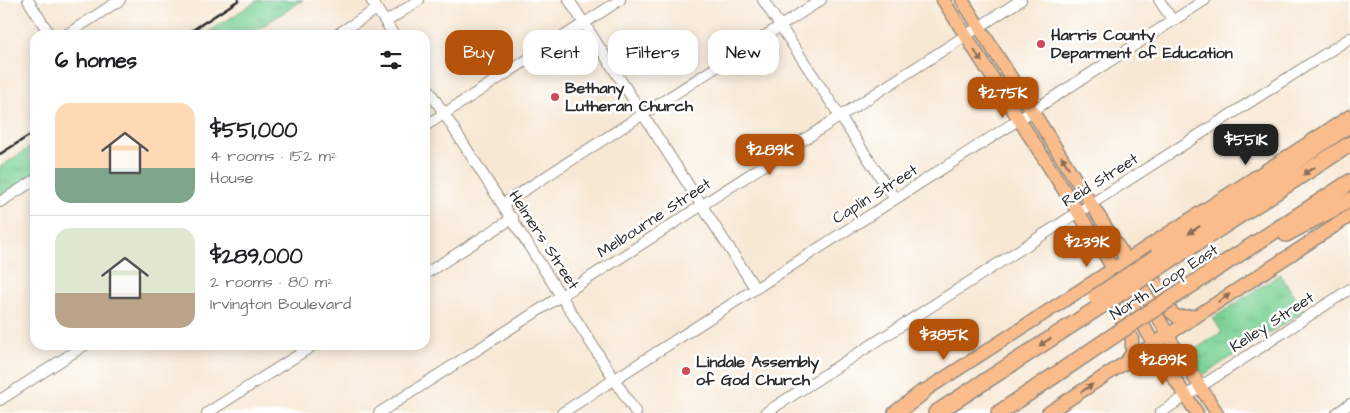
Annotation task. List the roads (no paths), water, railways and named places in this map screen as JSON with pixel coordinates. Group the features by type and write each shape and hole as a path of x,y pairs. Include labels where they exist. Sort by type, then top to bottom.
{"highway":[{"path":"1158,262 1350,124"},
{"name":"North Loop East","path":"936,413 1075,323 1095,295 1158,262 1350,144"},
{"name":"North Loop East","path":"1000,413 1116,334 1350,182"},
{"path":"1194,283 1350,200"},
{"path":"896,413 922,392"}],"main road":[{"path":"942,0 1020,120 1112,268 1154,344 1197,413"},
{"path":"962,0 1126,259 1168,335 1217,413"},
{"path":"1095,295 1112,268 1350,116"},
{"path":"1048,413 1350,216"},
{"path":"1158,240 1148,250 1147,265 1172,312 1177,317 1183,318 1198,315"},
{"path":"890,413 922,392 1095,295 1103,287 1132,339 1132,353 1126,362"}],"street":[{"path":"28,0 47,30"},
{"path":"74,30 120,0"},
{"path":"386,22 419,0"},
{"path":"569,0 755,288"},
{"path":"430,123 620,0"},
{"path":"763,0 895,199"},
{"path":"504,204 821,0"},
{"name":"Melbourne Street","path":"379,413 1021,0"},
{"path":"1159,0 1172,21"},
{"name":"Caplin Street","path":"562,413 1205,0"},
{"path":"342,30 374,4 391,30"},
{"name":"Reid Street","path":"765,413 1350,38"},
{"name":"Helmers Street","path":"430,92 513,218 636,413"},
{"path":"0,202 30,183"},
{"path":"430,271 513,218"},
{"name":"Kelley Street","path":"1160,413 1350,289"},
{"path":"0,400 77,350"},
{"path":"207,413 219,410 307,350"},
{"path":"1336,413 1350,404"}],"railway":[{"path":"193,30 239,0"},
{"path":"0,154 30,135"}],"place":[{"name":"Harris County Deparment of Education","path":"1041,44"},
{"name":"Bethany Lutheran Church","path":"555,97"},
{"name":"Lindale Assembly of God Church","path":"686,371"}]}
